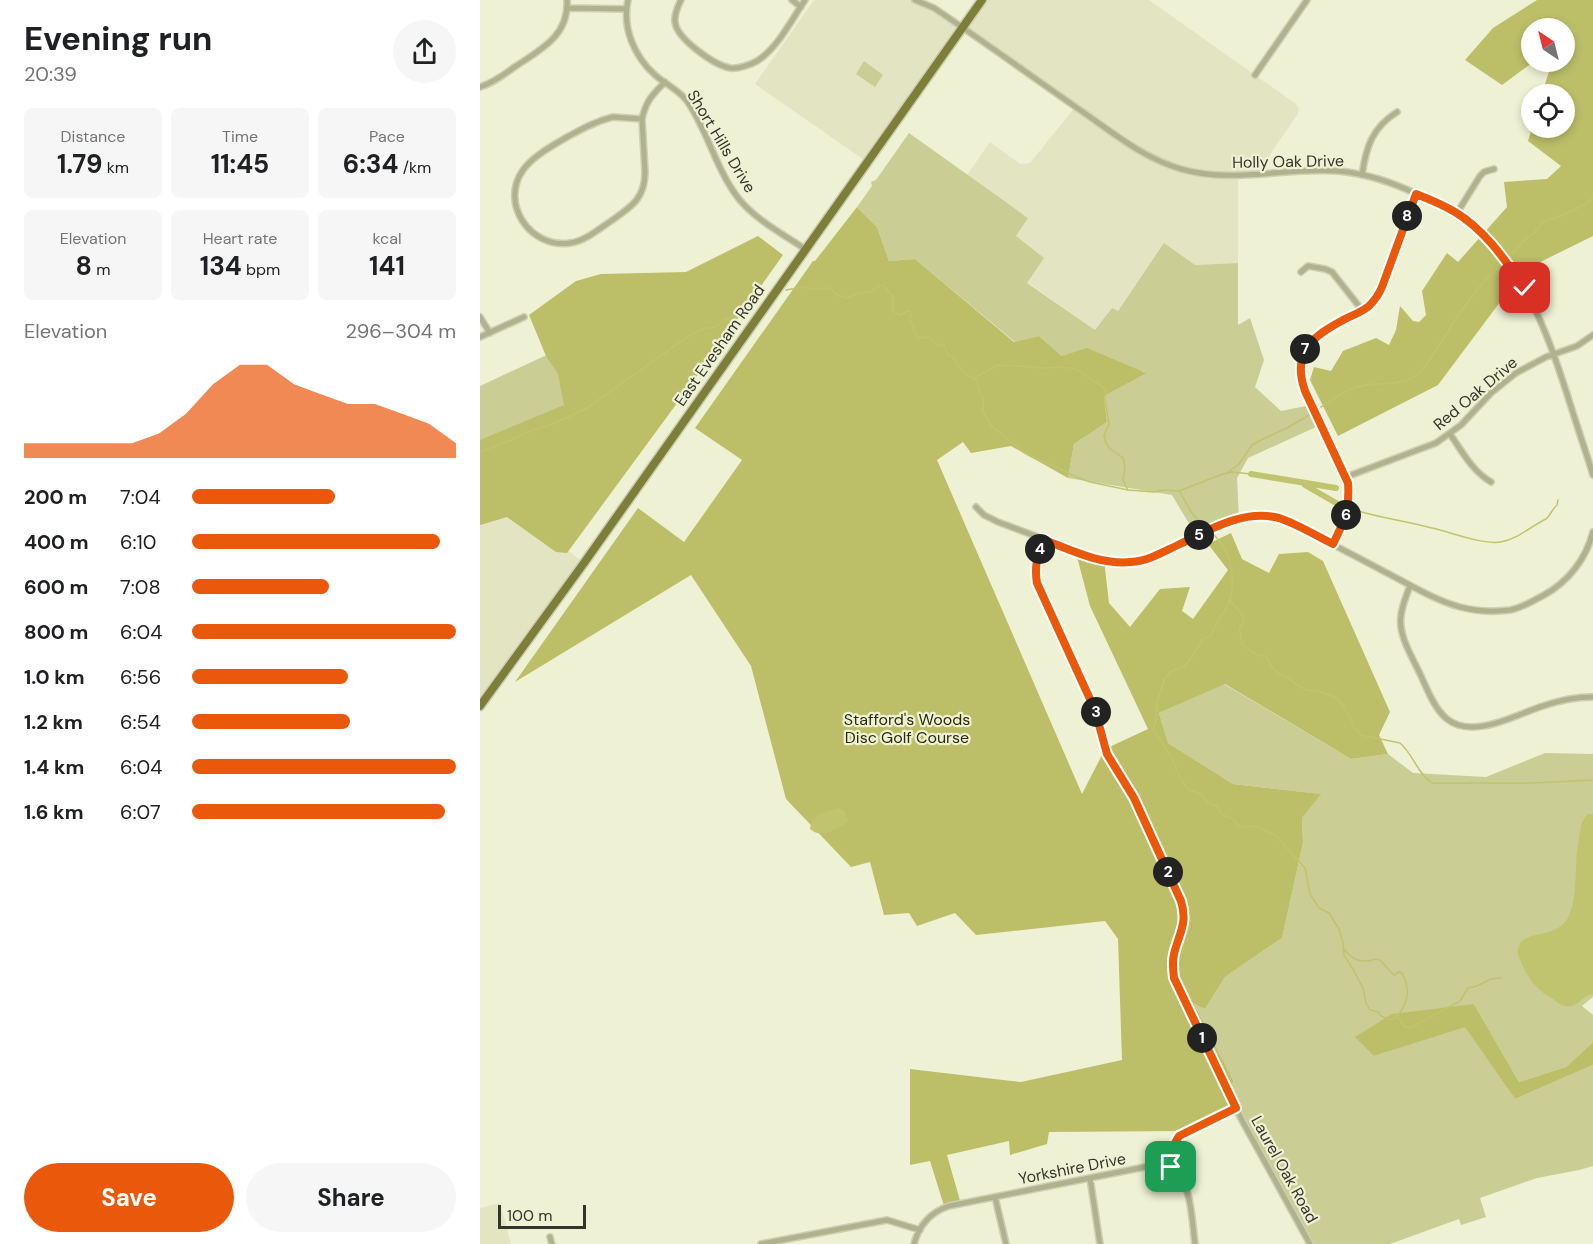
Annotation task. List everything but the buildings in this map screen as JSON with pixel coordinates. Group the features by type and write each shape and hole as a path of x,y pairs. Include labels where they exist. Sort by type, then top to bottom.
{"main road":[{"name":"East Evesham Road","path":"480,706 584,563 982,0"}],"street":[{"path":"480,87 498,78 553,41 563,23 567,0"},
{"name":"Short Hills Drive","path":"628,0 626,9 630,37 636,52 654,74 686,99 725,177 739,198 749,210 805,249"},
{"path":"681,0 676,9 675,23 683,36 705,56 732,68 750,64 771,49 805,0"},
{"path":"792,0 801,7"},
{"path":"915,0 934,8 963,27"},
{"path":"1255,75 1307,0"},
{"path":"567,8 626,9"},
{"name":"Holly Oak Drive","path":"963,27 1129,145 1169,165 1208,175 1230,176 1340,171 1387,181 1456,213 1489,240 1525,288 1542,321 1590,458 1593,475"},
{"path":"642,119 613,117 594,122 531,160 519,176 515,199 517,211 531,231 542,240 559,244 571,243 583,238 630,207 642,193 645,180 642,119 645,106 665,82"},
{"path":"1362,175 1365,154 1373,135 1380,124 1397,112"},
{"path":"1456,213 1480,176 1484,172 1494,170"},
{"path":"1333,544 1348,510 1348,483 1305,391 1302,381 1302,360 1306,346 1321,333 1370,304 1382,287 1416,194"},
{"path":"1301,272 1308,266 1332,272 1362,310"},
{"path":"480,317 490,333"},
{"path":"480,337 524,317"},
{"name":"Red Oak Drive","path":"1346,477 1436,443 1461,425 1491,393 1510,378 1532,363 1577,346 1593,335"},
{"path":"1450,434 1474,468 1482,477 1491,482"},
{"path":"976,507 984,515 998,522 1102,561 1129,563 1149,558 1222,524 1240,518 1269,516 1287,521 1450,604 1483,610 1512,610 1522,607 1560,585 1576,569 1591,541 1593,532"},
{"name":"Laurel Oak Road","path":"1042,539 1035,572 1037,583 1095,710 1107,754 1134,798 1181,901 1183,925 1173,960 1174,978 1236,1108 1310,1244"},
{"path":"1410,585 1401,615 1404,639 1437,708 1448,719 1468,727 1480,727 1566,699 1593,697"},
{"path":"1195,1244 1184,1180 1177,1171 1168,1166 1171,1150 1179,1136 1236,1108"},
{"name":"Yorkshire Drive","path":"914,1244 925,1222 939,1210 950,1206 1155,1165 1168,1166"},
{"path":"1090,1178 1100,1244"},
{"path":"995,1197 1006,1244"},
{"path":"761,1244 887,1220 920,1230"}],"shaded area":[{"path":"814,0 915,0 962,27 982,0 1149,0 1299,108 1298,114 1258,174 1238,176 1238,263 1195,265 1164,244 1117,312 1112,308 1096,331 1027,282 1016,236 1028,218 967,175 990,142 1020,164 1030,163 1075,107 963,27 867,162 755,84"},
{"path":"864,61 883,75 875,87 856,74"},
{"path":"909,133 1028,218 1016,236 1044,258 1027,283 1095,330 1112,308 1118,311 1164,243 1195,265 1238,263 1238,325 1250,318 1264,360 1255,387 1281,411 1306,406 1316,427 1248,458 1237,478 1239,519 1194,532 1172,495 1068,478 1074,444 1107,422 1104,396 1145,372 1062,356 1039,336 1015,342 915,259 889,261 877,227 857,207 872,186 871,182 876,180"},
{"path":"553,352 592,415 507,517 480,525 480,386"},
{"path":"513,508 584,563 480,706 480,525 507,517"},
{"path":"1224,684 1351,759 1388,754 1413,773 1486,777 1545,753 1593,754 1593,997 1582,1006 1593,1015 1593,1042 1566,1067 1519,1082 1474,1004 1374,1056 1465,1026 1515,1099 1593,1065 1593,1166 1537,1178 1480,1198 1486,1217 1461,1225 1459,1219 1390,1244 1310,1244 1220,1088 1234,1082 1192,1002 1205,1009 1225,977 1282,938 1303,843 1302,818 1320,794 1233,784 1168,743 1159,713"},
{"path":"838,808 844,810 848,821 846,823 824,833 810,829 817,817 824,812"},
{"path":"1588,814 1593,814 1593,994 1577,1004 1565,1006 1547,996 1534,984 1524,968 1518,951 1526,938 1557,929 1569,916 1575,893 1581,825"},
{"path":"500,1203 511,1244 480,1244 480,1208"}],"green space":[{"path":"1537,0 1593,0 1593,236 1524,270 1438,385 1338,436 1310,380 1314,367 1331,371 1343,351 1376,338 1389,345 1396,330 1400,306 1413,321 1419,322 1426,315 1422,291 1447,253 1458,262 1507,207 1504,182 1547,179 1561,166 1528,141 1529,138 1575,138 1575,84 1545,84 1549,72 1575,72 1575,18 1521,18 1521,71 1502,85 1465,60 1493,28"},
{"name":"Stafford's Woods Disc Golf Course","path":"857,207 877,227 889,261 915,259 1014,342 1039,336 1062,356 1087,348 1146,373 1104,396 1107,422 1074,444 1068,478 1011,446 971,453 963,442 937,460 1082,794 1105,749 1148,729 1090,606 1076,553 1104,560 1109,603 1130,627 1160,589 1190,587 1182,611 1193,619 1228,570 1208,544 1231,533 1242,559 1269,573 1279,554 1308,552 1323,561 1390,712 1379,735 1388,754 1351,759 1225,684 1159,713 1168,743 1233,784 1321,794 1302,818 1303,843 1282,938 1225,977 1205,1009 1193,1003 1234,1082 1221,1089 1231,1109 1183,1131 1049,1132 1047,1144 1010,1155 1009,1141 947,1155 961,1204 945,1209 930,1161 910,1165 910,1069 1021,1082 1122,1060 1118,939 1105,921 976,935 955,913 917,926 909,913 884,915 870,862 851,867 786,799 751,666 691,575 515,682 638,508 684,542 742,460 695,428 813,261"},
{"path":"758,236 783,255 567,553 556,552 507,517 480,525 480,440 564,405 558,374 546,356 529,315 576,281 601,274 686,272"},
{"path":"1474,1004 1519,1082 1566,1067 1593,1042 1593,1065 1515,1099 1465,1027 1374,1056 1355,1037 1392,1014"}],"waterway":[{"path":"1512,254 1543,222 1586,204 1593,198"},
{"path":"1321,407 1352,388 1402,382 1415,376 1427,364 1470,299 1503,264"},
{"path":"786,290 803,287 829,288 837,295 846,298 859,293 871,292 878,286 884,286 893,297 893,309 896,313 899,315 911,312 910,321 917,336 919,338 928,337 938,345 945,346 947,354 956,360 968,376 977,381 983,398 983,412 992,426 1030,456 1076,477 1128,490 1154,492 1179,491 1232,472 1251,474"},
{"path":"480,452 553,424 587,408 690,335 705,328 715,327 757,301"},
{"path":"976,377 998,365 1073,368 1103,387 1106,390 1109,424 1104,436 1110,449 1124,460 1123,480 1128,490"},
{"path":"1227,473 1239,464 1252,445 1311,414"},
{"path":"1251,474 1336,488"},
{"path":"1305,485 1343,507"},
{"path":"1180,492 1191,512 1203,525"},
{"path":"1355,510 1476,540 1501,542 1513,538 1546,519 1557,505 1558,500"},
{"path":"1214,535 1228,556 1232,574 1230,599 1210,637 1203,639 1184,666 1170,672 1165,678 1157,702 1153,730 1172,759 1187,789 1201,794 1208,803 1216,806 1223,815 1233,819 1240,827 1256,826 1275,835 1305,868 1310,894 1319,908 1329,913 1339,929 1344,955 1363,988 1370,1010 1392,1020 1406,1002 1406,984 1402,973 1394,975 1377,959 1357,960 1343,948"},
{"path":"1230,600 1243,616 1244,623 1239,628 1243,645 1257,655 1266,656 1277,673 1306,690 1322,692 1336,698 1344,706 1361,735 1400,743 1422,774 1432,783 1534,783 1593,780"},
{"path":"1398,1017 1404,1026 1410,1028 1460,1001 1468,988 1491,979 1501,978"}],"route":[{"path":"1171,1167 1168,1166 1171,1150 1179,1136 1236,1108 1174,978 1174,952 1181,936 1184,916 1181,901 1134,798 1107,754 1095,710 1037,583 1035,572 1042,539 1102,561 1129,563 1149,558 1222,524 1260,515 1287,521 1333,544 1348,510 1348,483 1305,391 1302,381 1302,360 1306,346 1321,333 1362,310 1376,297 1382,287 1416,194 1456,213 1473,226 1499,251 1525,288"}]}
